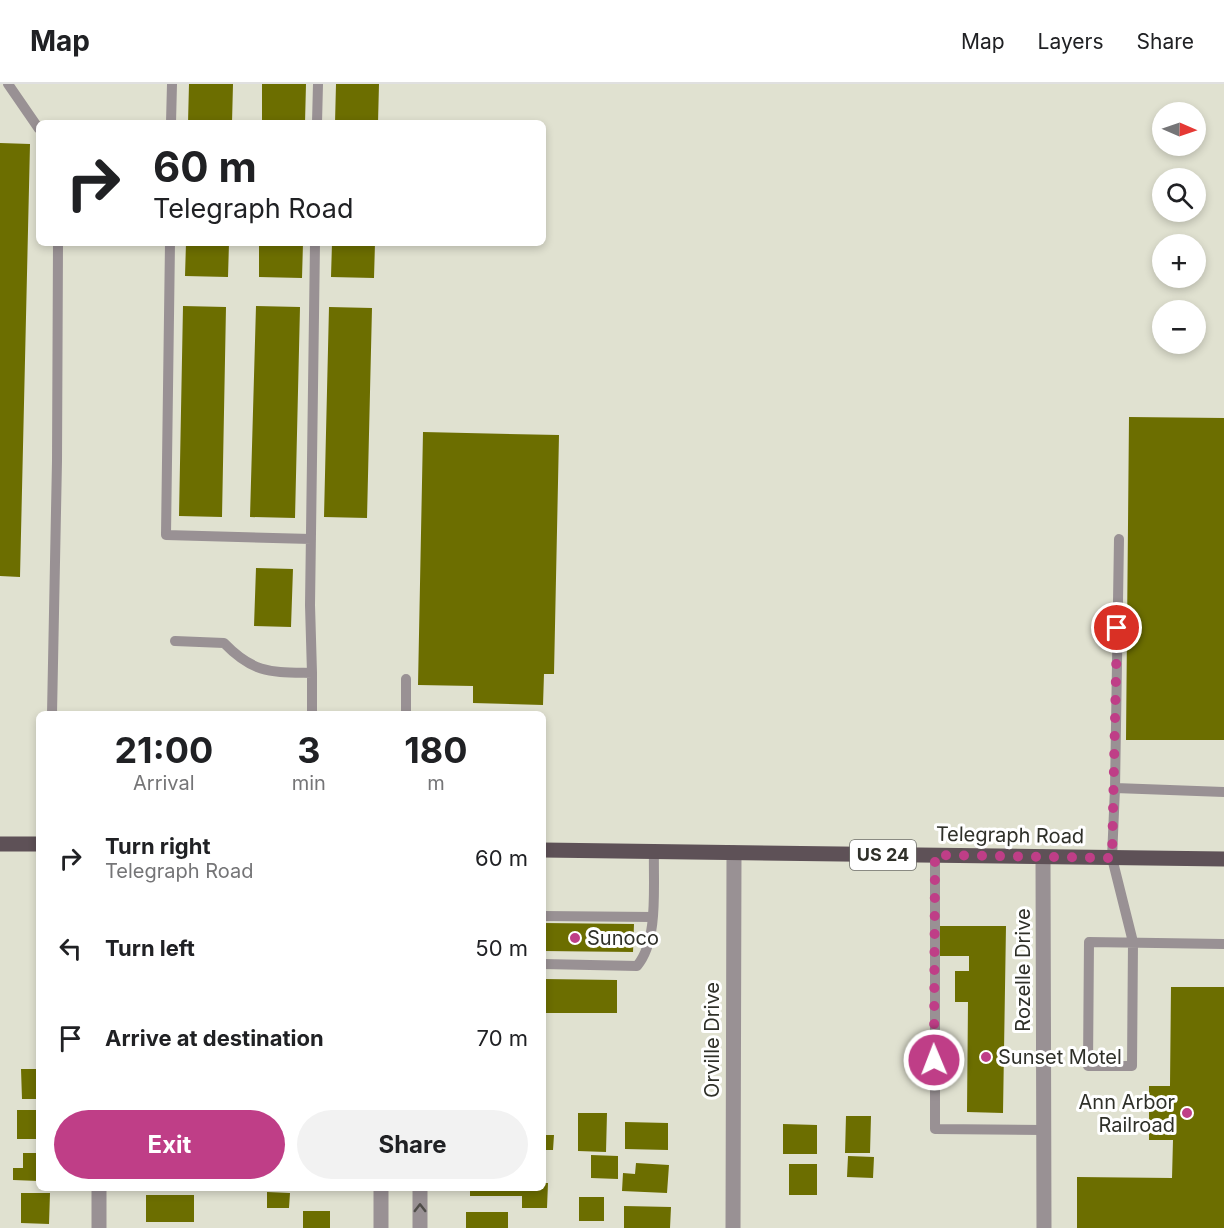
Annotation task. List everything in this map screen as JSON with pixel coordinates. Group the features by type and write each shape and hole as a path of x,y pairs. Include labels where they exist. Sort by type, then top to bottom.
{"main road":[{"path":"0,844 36,844"},
{"name":"Telegraph Road","path":"546,850 1224,859"}],"street":[{"name":"Orville Drive","path":"733,1228 734,853"},
{"name":"Rozelle Drive","path":"1043,856 1044,1228"},
{"path":"99,1191 99,1228"},
{"path":"381,1191 381,1228"},
{"path":"420,1191 420,1228"}],"lane":[{"path":"8,84 36,125"},
{"path":"171,120 172,84"},
{"path":"317,120 318,84"},
{"path":"52,711 58,246"},
{"path":"170,246 166,535 311,539"},
{"path":"312,711 311,539 315,246"},
{"path":"1119,539 1112,858 1133,942 1131,1066 1088,1066 1089,942 1133,942 1224,944"},
{"path":"175,641 224,644 243,663 282,672 312,673"},
{"path":"406,679 406,711"},
{"path":"1115,788 1224,792"},
{"path":"546,964 637,966 646,955 651,939 654,852"},
{"path":"935,855 936,1129 1044,1130"},
{"path":"546,916 652,918"}],"building":[{"path":"189,84 233,84 232,120 188,120"},
{"path":"262,84 306,84 305,120 262,120"},
{"path":"336,84 379,84 378,120 335,120"},
{"path":"0,143 30,144 20,577 0,576"},
{"path":"186,246 229,246 228,277 185,276"},
{"path":"259,246 303,246 302,278 259,277"},
{"path":"332,246 375,246 374,278 331,277"},
{"path":"183,306 226,307 222,517 179,516"},
{"path":"256,306 300,307 295,518 250,517"},
{"path":"329,307 372,308 367,518 324,517"},
{"path":"1129,417 1224,418 1224,740 1126,740"},
{"path":"423,432 559,435 554,674 544,674 543,705 473,703 473,686 418,685"},
{"path":"256,568 293,569 291,627 254,626"},
{"path":"546,923 634,924 633,952 546,951"},
{"name":"Sunset Motel","path":"939,926 1006,926 1003,1113 967,1112 968,1002 955,1002 955,971 969,971 969,956 939,956"},
{"path":"546,979 617,980 617,1013 546,1013"},
{"name":"Ann Arbor Railroad","path":"1171,987 1224,987 1224,1228 1077,1228 1077,1177 1172,1178 1173,1140 1149,1140 1149,1086 1170,1086"},
{"path":"21,1069 36,1069 36,1099 22,1099"},
{"path":"17,1110 36,1110 36,1139 17,1139"},
{"path":"578,1113 607,1113 606,1152 578,1151"},
{"path":"846,1116 871,1116 870,1153 845,1153"},
{"path":"625,1122 668,1123 668,1150 625,1149"},
{"path":"783,1124 817,1125 817,1154 783,1154"},
{"path":"546,1135 554,1135 553,1150 546,1150"},
{"path":"23,1153 36,1153 36,1181 13,1180 13,1168 23,1168"},
{"path":"591,1155 618,1156 618,1179 591,1178"},
{"path":"848,1156 874,1157 873,1178 847,1177"},
{"path":"636,1163 669,1165 667,1193 622,1191 623,1173 635,1174"},
{"path":"789,1164 817,1164 817,1195 789,1195"},
{"path":"546,1183 548,1183 547,1208 522,1208 522,1196 470,1196 470,1191 546,1191"},
{"path":"267,1192 290,1193 289,1208 267,1208"},
{"path":"21,1193 50,1193 49,1224 21,1223"},
{"path":"146,1195 194,1195 194,1222 146,1222"},
{"path":"579,1197 604,1197 604,1221 579,1221"},
{"path":"624,1206 671,1207 670,1228 624,1228"},
{"path":"303,1211 330,1211 330,1228 303,1228"},
{"path":"466,1212 508,1212 508,1228 466,1228"}],"place":[{"name":"Sunoco","path":"575,938"},
{"name":"Sunset Motel","path":"986,1057"},
{"name":"Ann Arbor Railroad","path":"1187,1113"}],"route":[{"path":"934,1060 935,855 1112,858 1117,628"}]}
